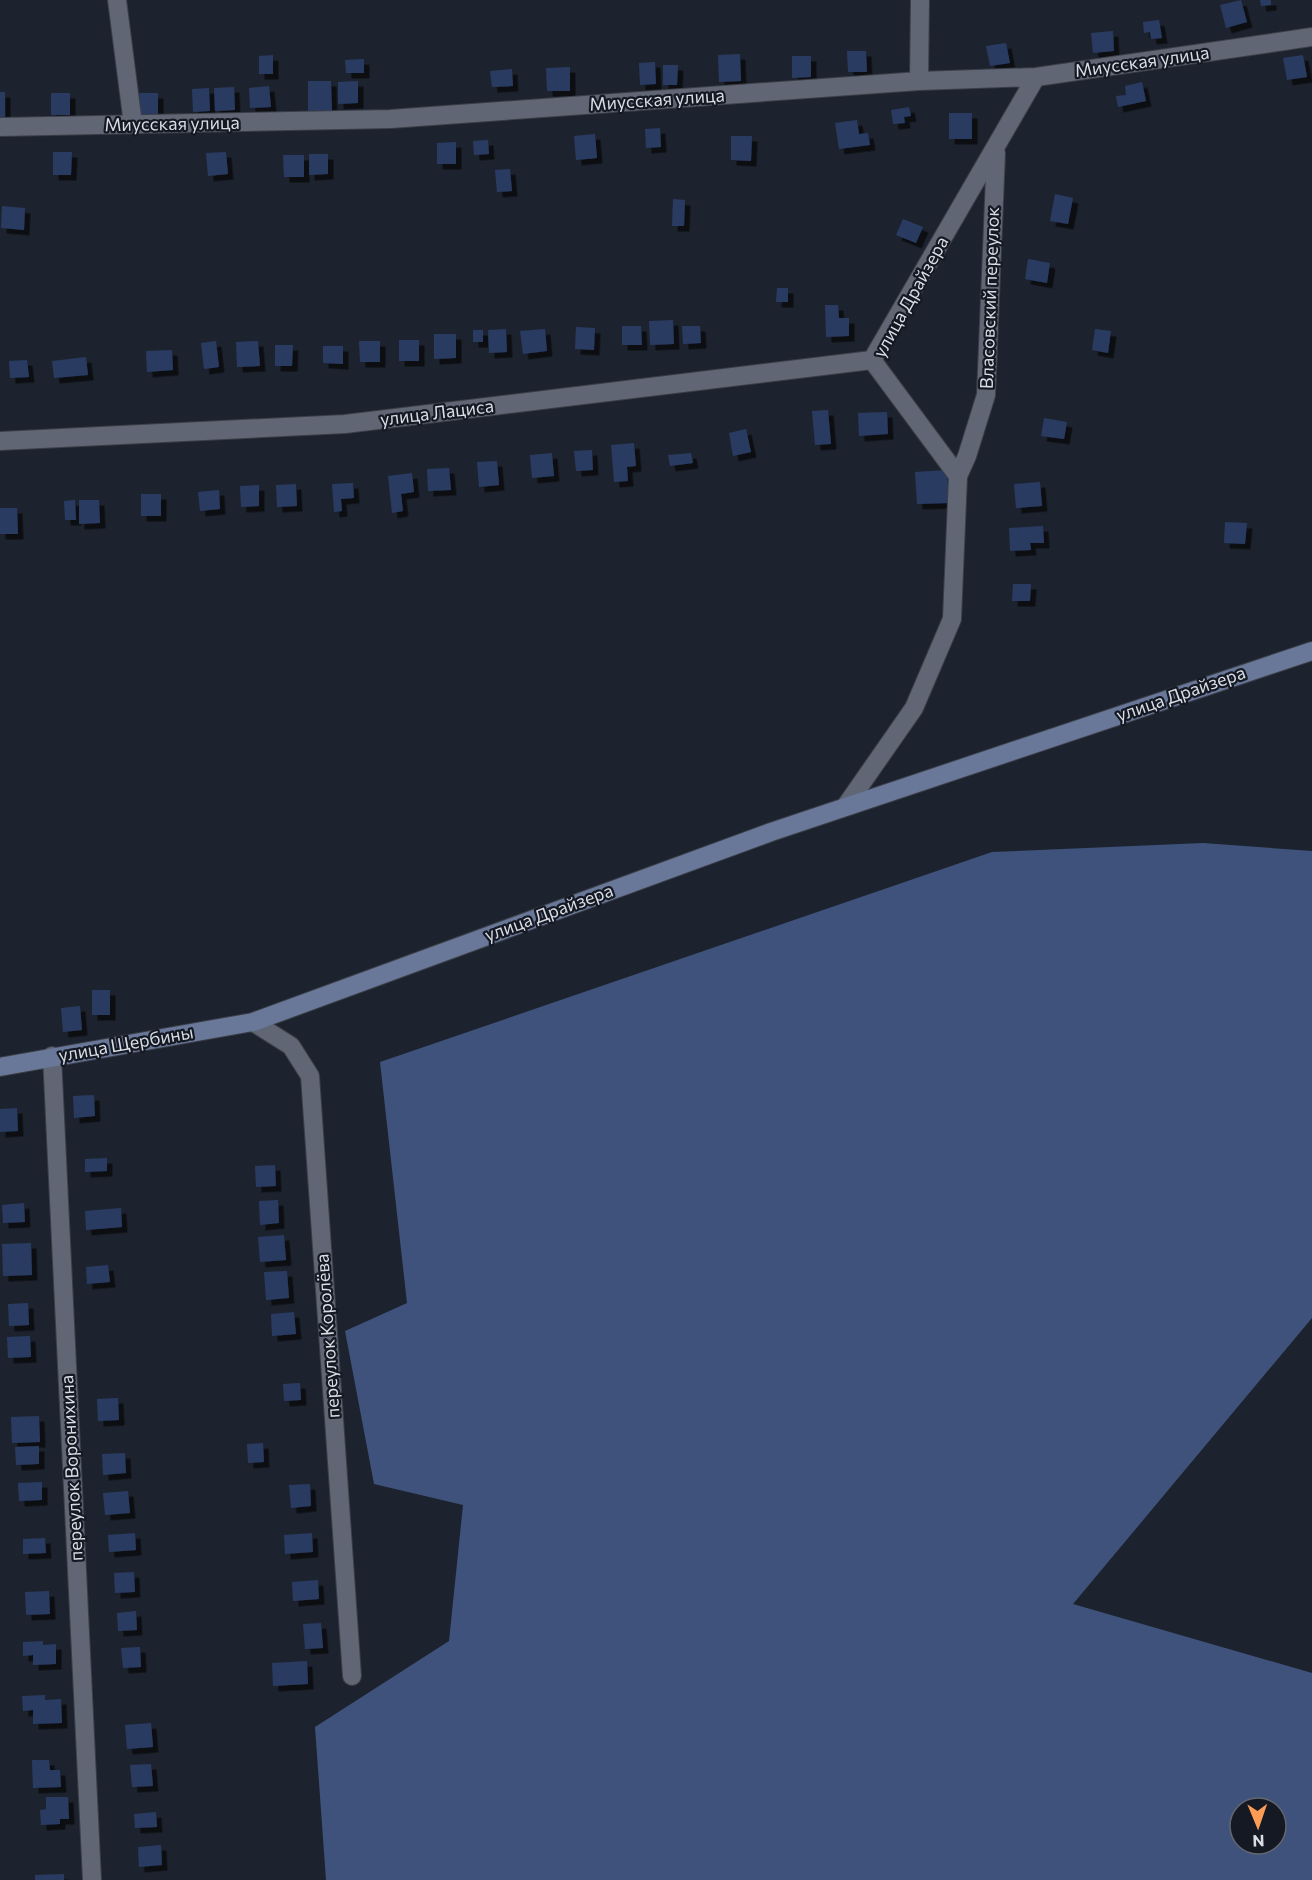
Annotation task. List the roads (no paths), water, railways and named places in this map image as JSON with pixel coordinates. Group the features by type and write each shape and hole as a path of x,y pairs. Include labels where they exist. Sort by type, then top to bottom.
{"street":[{"path":"117,0 133,124"},
{"path":"920,0 920,81"},
{"name":"Миусская улица","path":"0,127 390,119 920,81 1036,78 1312,37"},
{"name":"улица Драйзера","path":"958,476 872,360 996,151 1036,78"},
{"name":"Власовский переулок","path":"958,476 967,456 986,395 996,151"},
{"name":"улица Лациса","path":"0,441 345,424 872,360"},
{"path":"845,807 914,708 952,619 958,476"},
{"name":"улица Драйзера","path":"253,1022 771,832 1312,651"},
{"name":"улица Щербины","path":"0,1067 253,1022"},
{"name":"переулок Королёва","path":"253,1022 291,1046 310,1076 352,1676"},
{"name":"переулок Воронихина","path":"52,1056 92,1880"}]}
